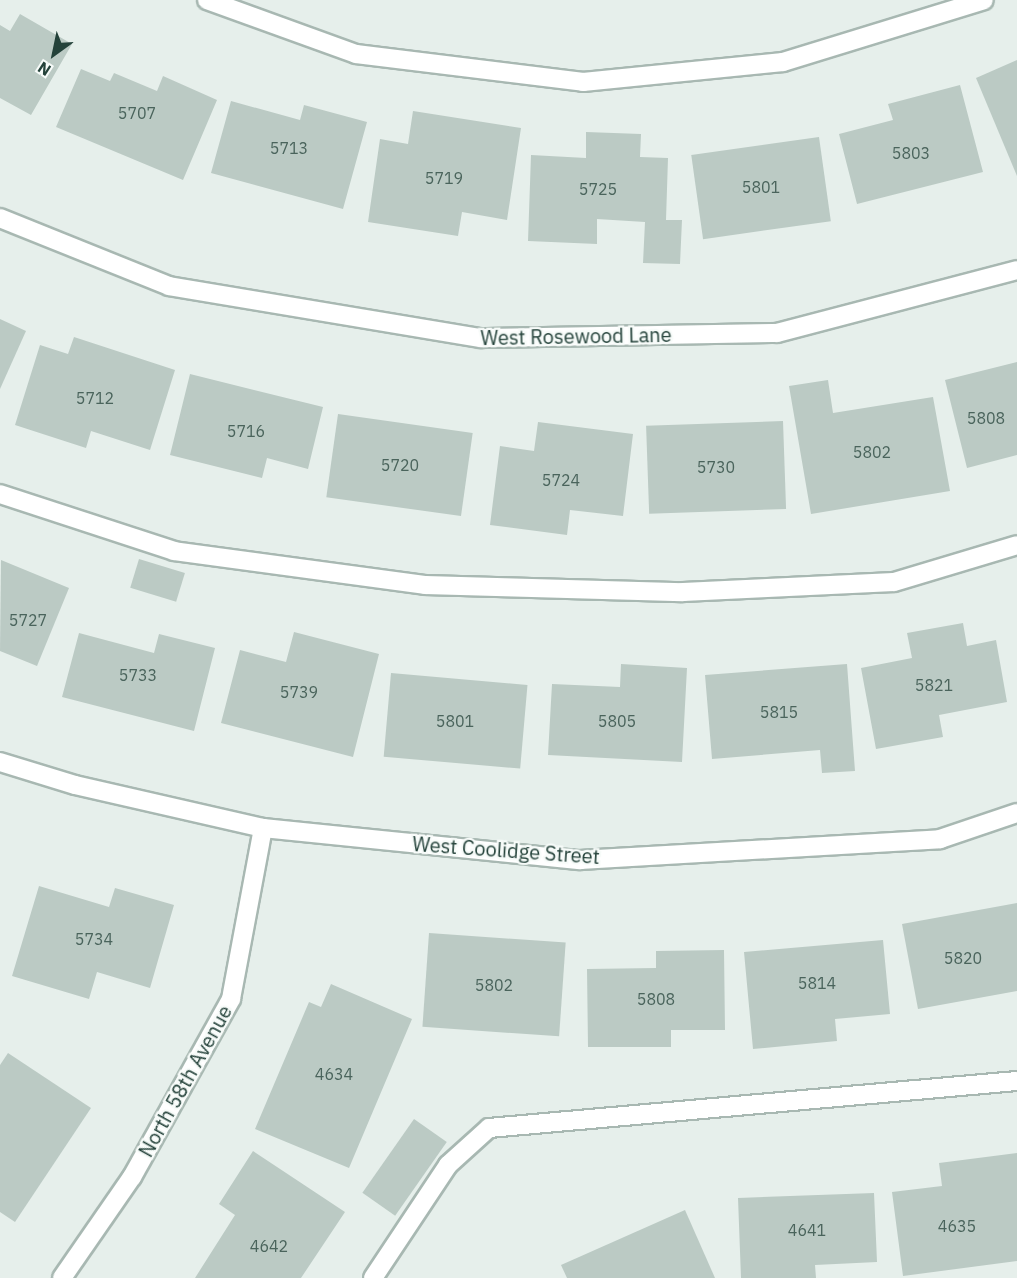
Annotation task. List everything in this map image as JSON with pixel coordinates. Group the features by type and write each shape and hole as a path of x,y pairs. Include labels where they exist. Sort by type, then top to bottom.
{"street":[{"path":"207,0 356,54 583,82 783,62 984,0"},
{"name":"West Rosewood Lane","path":"0,218 170,286 481,338 777,333 1017,270"},
{"path":"0,494 174,551 425,585 683,592 894,582 1017,545"},
{"name":"West Coolidge Street","path":"0,762 75,784 263,828 580,860 939,839 1017,813"},
{"name":"North 58th Avenue","path":"62,1278 132,1177 231,999 263,828"},
{"path":"373,1278 448,1165 489,1128 1017,1081"}],"building":[{"path":"20,14 72,44 31,115 0,98 0,25 10,31"},
{"path":"1017,60 1017,176 976,78"},
{"path":"81,69 110,81 114,73 157,91 163,76 217,100 183,180 56,127"},
{"path":"960,85 983,172 857,204 839,134 893,120 888,104"},
{"path":"231,101 300,120 304,105 367,122 343,209 211,173"},
{"path":"413,111 521,128 507,220 462,212 458,236 368,222 380,139 408,144"},
{"path":"586,132 641,134 640,157 668,158 666,220 682,220 680,264 643,263 645,222 597,219 597,244 528,241 531,155 586,158"},
{"path":"819,137 831,221 703,239 691,155"},
{"path":"0,319 26,331 0,389"},
{"path":"74,337 175,370 150,450 91,431 86,448 15,425 40,345 68,354"},
{"path":"1017,362 1017,455 967,468 945,380"},
{"path":"190,374 323,407 308,469 267,458 262,478 170,455"},
{"path":"828,380 833,413 933,397 950,491 811,514 789,386"},
{"path":"338,414 473,433 461,516 326,497"},
{"path":"783,421 786,509 649,514 646,426"},
{"path":"538,422 633,434 623,516 570,510 567,535 490,525 500,446 534,451"},
{"path":"139,559 185,573 176,602 130,588"},
{"path":"1,560 69,588 37,666 0,651"},
{"path":"963,623 967,646 996,640 1007,702 939,715 943,737 876,749 861,668 912,658 907,633"},
{"path":"294,632 379,654 353,757 221,723 240,650 286,662"},
{"path":"79,633 154,653 159,634 215,648 194,731 62,697"},
{"path":"621,664 687,668 682,762 548,755 552,684 620,687"},
{"path":"847,664 855,771 822,773 820,750 712,759 705,675"},
{"path":"391,673 527,685 520,769 384,757"},
{"path":"39,886 109,907 115,888 174,905 150,988 97,972 89,999 12,976"},
{"path":"1017,903 1017,991 918,1009 902,924"},
{"path":"429,933 566,943 559,1036 422,1027"},
{"path":"883,940 890,1014 835,1019 837,1041 753,1049 744,952"},
{"path":"724,950 725,1030 671,1030 671,1047 588,1047 587,969 656,968 656,951"},
{"path":"331,984 412,1019 349,1168 255,1129 309,1002 321,1007"},
{"path":"8,1053 91,1108 15,1222 0,1212 0,1065"},
{"path":"414,1119 447,1142 395,1216 362,1193"},
{"path":"253,1151 345,1212 301,1278 195,1278 235,1215 219,1204"},
{"path":"1017,1153 1017,1261 903,1276 892,1192 942,1186 939,1163"},
{"path":"874,1193 877,1262 815,1265 816,1278 741,1278 738,1198"},
{"path":"685,1210 715,1278 567,1278 561,1265"}]}
